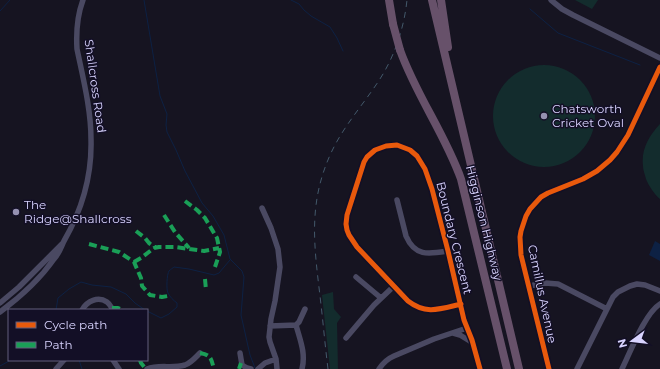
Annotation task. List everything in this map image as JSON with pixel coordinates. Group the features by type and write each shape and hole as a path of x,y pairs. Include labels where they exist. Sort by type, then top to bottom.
{"highway":[{"name":"Higginson Highway","path":"389,0 393,24 404,62 453,156 462,179 507,369"},
{"name":"Higginson Highway","path":"432,0 519,369"},
{"path":"441,0 459,114"}],"street":[{"name":"Shallcross Road","path":"0,312 26,290 55,259 74,222 85,191 91,157 90,119 76,39 79,12 83,0"},
{"path":"551,0 562,9 660,58"},
{"name":"Camillus Avenue","path":"548,369 521,255 520,238 523,224 530,209 541,197 583,179 597,171 617,152 628,135 660,67"},
{"name":"Boundary Crescent","path":"397,145 410,150 421,160 425,169 432,189 448,250 460,304 436,310 418,308 408,301 394,286 357,247 349,235 346,224 347,215 367,157 375,150 386,146 397,145"},
{"path":"397,200 408,242 414,248 425,254 433,254 448,250"},
{"path":"262,208 278,249 280,267 269,337 276,359 277,369"},
{"name":"Shallcross Road","path":"0,304 19,287 63,242"},
{"path":"356,277 381,298"},
{"path":"528,286 545,283 558,284 607,309"},
{"path":"577,369 613,297 618,292 637,284 645,285 660,291"},
{"path":"346,338 381,298 394,286"},
{"path":"82,309 88,303 98,300 107,302 112,309"},
{"path":"460,304 473,344 478,368"},
{"path":"622,369 647,318 660,304"},
{"path":"270,326 296,325 305,309"},
{"path":"296,325 303,346 304,361 302,369"},
{"path":"379,369 389,358 434,338 467,328"},
{"path":"453,333 460,335 473,344"},
{"path":"147,369 156,367 185,367 200,353"},
{"path":"240,353 242,365 251,369"},
{"path":"258,369 265,363 276,359"},
{"path":"56,369 63,361"}],"green space":[{"path":"575,0 598,0 592,9"},
{"name":"Chatsworth Cricket Oval","path":"544,65 563,69 580,80 591,97 595,116 591,135 580,152 563,163 544,167 525,163 508,152 497,135 493,116 497,97 508,80 525,69"},
{"path":"660,124 660,199 652,190 646,179 643,169 643,154 652,133"},
{"path":"333,292 334,309 341,317 337,323 338,369 330,369 322,295"}],"water":[{"path":"655,241 660,244 660,261 649,255"}],"waterway":[{"path":"0,11 10,0"},
{"path":"144,0 160,96 167,114 167,132 202,203 213,216 224,235 230,259 242,271 244,277 241,315 250,355 255,368"},
{"path":"291,0 299,4 311,16 330,27 343,51"},
{"path":"530,9 558,33 640,65"},
{"path":"148,312 161,318 169,314 177,307 177,303 170,296 167,288 168,273 174,267 214,275 219,273 230,260"},
{"path":"56,309 58,298 81,282 111,287 126,294 144,309"},
{"path":"0,366 9,361"},
{"path":"79,361 82,369"}],"railway":[{"path":"328,369 315,242 316,207 319,189 324,171 336,143 384,73 389,63 401,32 407,0"}],"marked path":[{"path":"185,201 205,218 217,238 220,252 215,267"},
{"path":"164,215 175,232 189,248"},
{"path":"136,231 156,248"},
{"path":"89,244 119,252 134,262 141,278 142,286 150,295 162,297 168,296"},
{"path":"134,262 154,248 159,247 175,247 204,251 219,248"},
{"path":"205,279 206,290"},
{"path":"112,308 120,309"},
{"path":"200,353 210,358 214,369"},
{"path":"140,361 146,369"},
{"path":"239,369 241,363"}],"cycle path":[{"path":"549,369 521,255 520,237 526,216 541,197 583,179 597,171 610,160 628,135 660,67"},
{"path":"461,304 453,306 446,308 433,310 421,308 408,301 357,247 349,235 346,224 347,215 364,162 375,150 386,146 397,145 410,150 417,156 425,169 432,189 448,251 464,320 472,340 480,369"}],"place":[{"name":"Chatsworth Cricket Oval","path":"544,116"},
{"name":"The Ridge@Shallcross","path":"16,212"}]}
